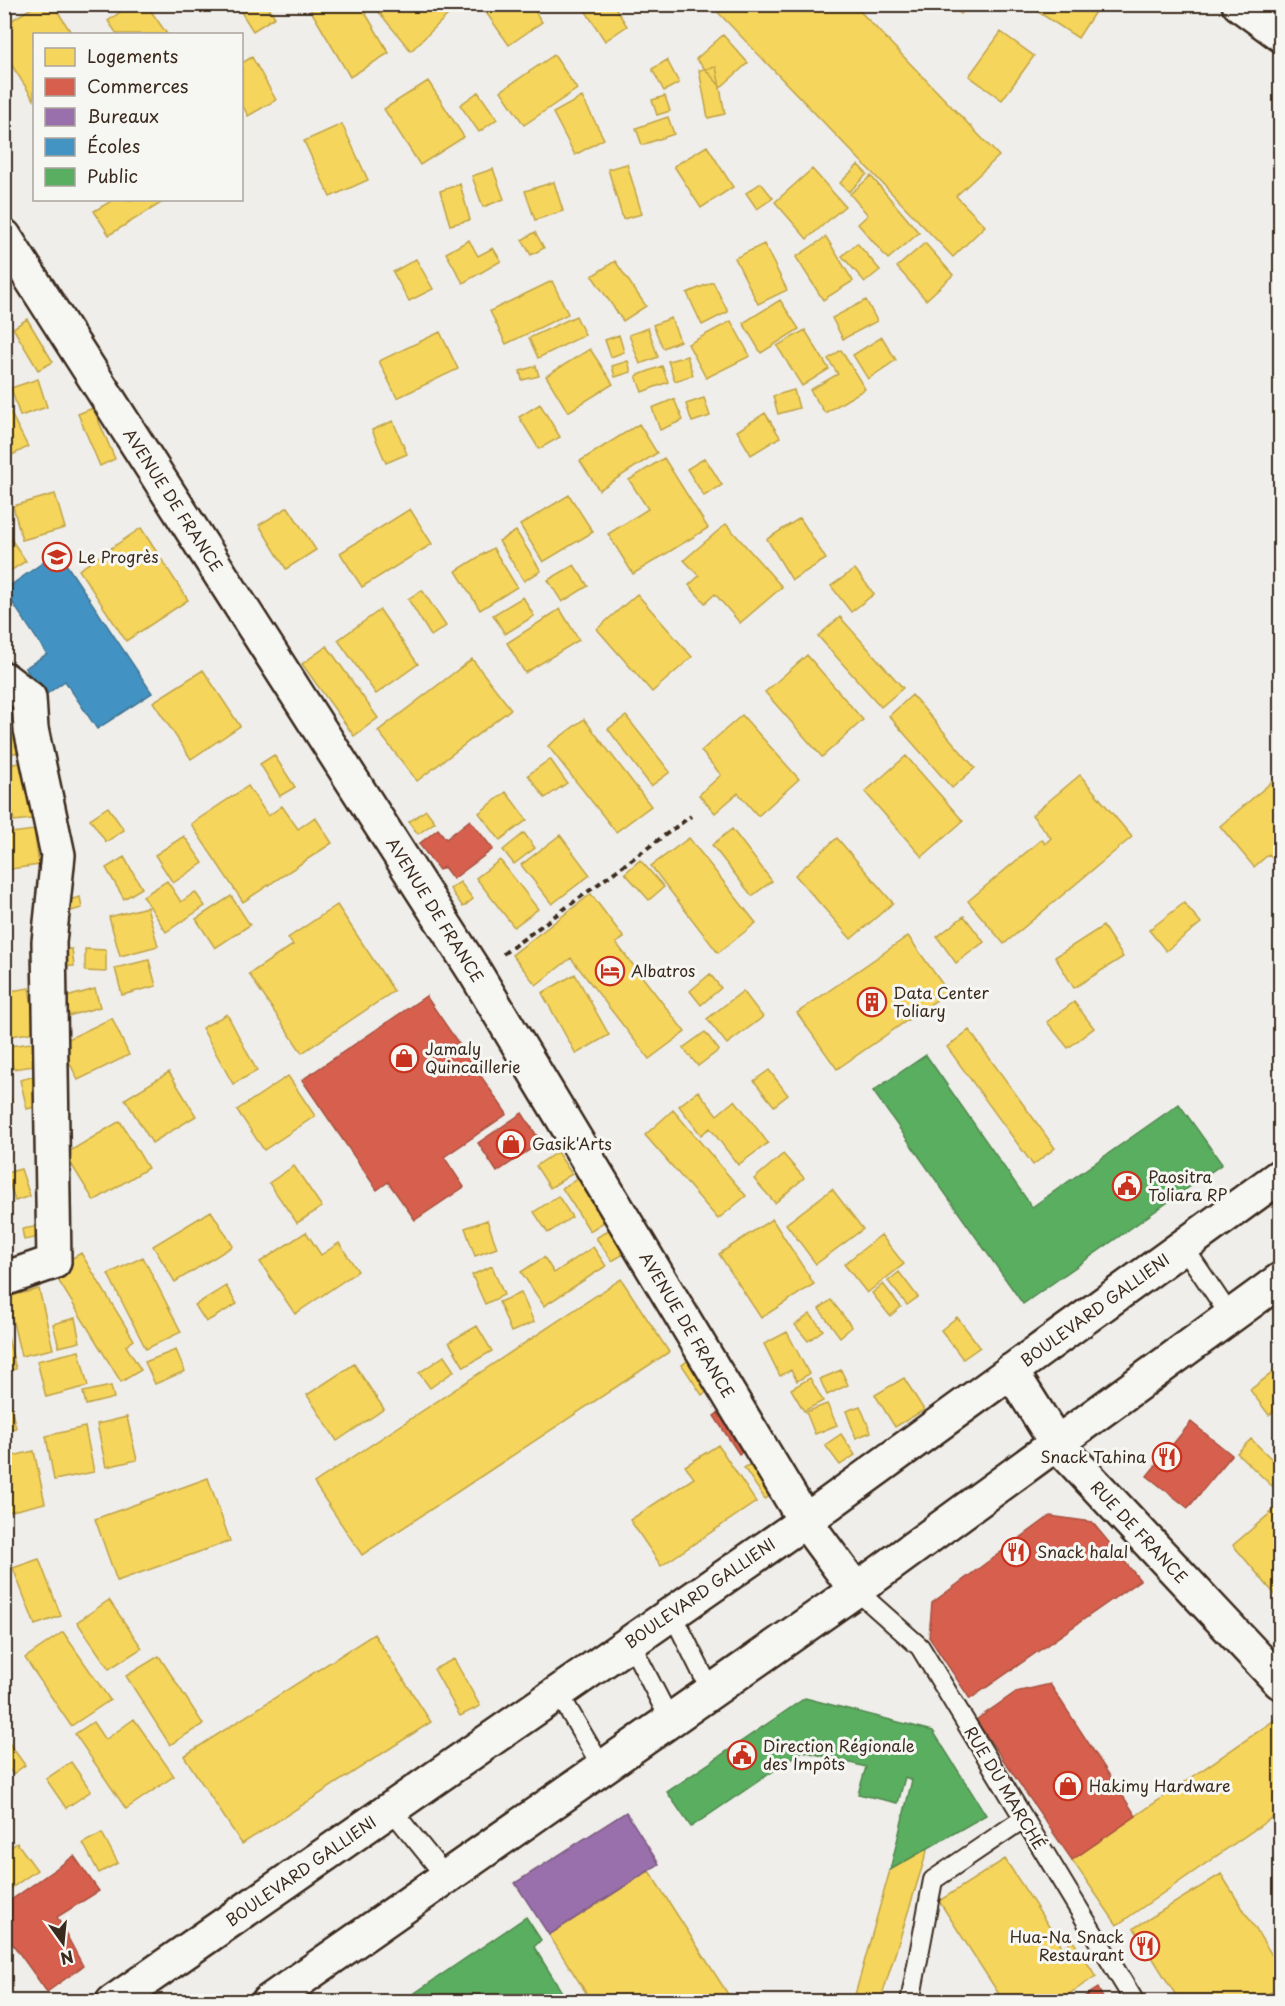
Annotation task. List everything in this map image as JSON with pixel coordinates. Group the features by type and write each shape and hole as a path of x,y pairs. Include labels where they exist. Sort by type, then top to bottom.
{"street":[{"path":"1239,4 1281,34"},
{"name":"AVENUE DE FRANCE","path":"4,236 476,974 805,1521 855,1590"},
{"path":"4,679 29,698 31,729 58,855 49,942 54,1262 4,1279"},
{"name":"BOULEVARD GALLIENI","path":"113,2001 805,1521 1281,1176"},
{"path":"268,2001 855,1590 1281,1281"},
{"name":"RUE DE FRANCE","path":"1011,1371 1057,1444 1281,1682"}],"lane":[{"path":"1183,1246 1231,1317"},
{"name":"RUE DU MARCHÉ","path":"855,1590 920,1647 1135,2001"},
{"path":"672,1613 711,1691"},
{"path":"630,1642 670,1720"},
{"path":"558,1692 602,1767"},
{"path":"391,1809 446,1877"},
{"path":"910,2001 933,1880 1023,1819"}],"path":[{"path":"476,974 691,816"}],"building: Logements":[{"path":"38,4 53,4 71,33 33,33 33,98 4,53 4,25"},
{"path":"131,4 146,4 166,33 116,33 108,21"},
{"path":"236,4 266,4 275,17 253,31"},
{"path":"307,4 360,4 389,53 350,77"},
{"path":"372,4 459,4 411,51"},
{"path":"480,4 530,4 542,22 509,45"},
{"path":"581,4 613,4 627,26 605,41"},
{"path":"710,4 853,4 999,156 956,196 985,226 953,257"},
{"path":"948,4 969,4 961,14"},
{"path":"1026,4 1100,4 1078,38"},
{"path":"1001,32 1034,56 1002,100 969,76"},
{"path":"723,35 748,63 721,87 696,59"},
{"path":"554,55 577,89 524,125 501,91"},
{"path":"252,57 276,100 248,116 243,106 243,62"},
{"path":"667,60 679,83 664,91 652,69"},
{"path":"716,67 725,114 708,118 699,70"},
{"path":"428,81 464,137 420,165 384,109"},
{"path":"478,92 497,119 479,132 460,105"},
{"path":"665,96 670,111 657,115 652,100"},
{"path":"582,97 604,139 575,155 553,113"},
{"path":"668,117 674,134 642,145 636,128"},
{"path":"342,124 368,180 330,197 304,141"},
{"path":"707,146 733,187 701,208 674,166"},
{"path":"627,164 642,214 623,219 608,169"},
{"path":"858,165 867,174 849,192 840,183"},
{"path":"493,169 504,199 483,207 472,176"},
{"path":"812,169 845,206 807,239 775,202"},
{"path":"871,176 919,233 888,259 858,224 868,215 850,194"},
{"path":"554,182 563,211 535,220 525,191"},
{"path":"761,183 773,198 757,209 746,193"},
{"path":"460,184 470,220 450,225 440,191"},
{"path":"111,201 164,201 109,235 94,211"},
{"path":"535,232 544,248 531,255 522,240"},
{"path":"826,237 853,281 823,300 796,257"},
{"path":"469,240 478,256 493,248 501,261 463,283 446,253"},
{"path":"857,243 880,270 865,282 842,256"},
{"path":"925,243 953,275 926,300 897,267"},
{"path":"764,244 787,290 758,304 735,258"},
{"path":"416,259 433,289 409,301 393,272"},
{"path":"615,261 646,306 623,321 592,276"},
{"path":"552,281 568,314 506,344 490,311"},
{"path":"713,282 728,312 702,325 687,293"},
{"path":"780,300 799,329 761,353 743,323"},
{"path":"866,300 877,321 843,339 832,318"},
{"path":"576,316 585,335 538,358 529,338"},
{"path":"671,318 680,341 663,348 653,325"},
{"path":"27,319 53,362 38,370 13,328"},
{"path":"731,321 750,356 706,378 688,344"},
{"path":"648,328 658,357 640,364 629,335"},
{"path":"805,330 829,369 802,386 777,346"},
{"path":"440,332 458,369 397,398 379,361"},
{"path":"619,335 624,352 611,357 605,340"},
{"path":"882,337 896,360 868,379 853,355"},
{"path":"590,349 613,384 568,412 546,376"},
{"path":"841,350 865,389 825,413 810,390 838,374 828,359"},
{"path":"687,356 693,375 675,381 668,361"},
{"path":"628,361 631,372 615,377 612,366"},
{"path":"536,366 539,376 522,380 520,371"},
{"path":"662,366 668,382 642,392 636,376"},
{"path":"38,379 47,407 20,416 11,388"},
{"path":"794,390 799,408 778,414 773,396"},
{"path":"704,398 710,416 692,422 686,404"},
{"path":"674,399 683,420 660,430 652,408"},
{"path":"4,400 28,447 4,459"},
{"path":"540,404 560,437 539,449 519,417"},
{"path":"93,408 115,459 100,466 78,414"},
{"path":"765,413 780,437 751,455 737,431"},
{"path":"393,421 407,454 386,463 372,430"},
{"path":"639,424 657,453 599,490 580,461"},
{"path":"664,458 708,528 633,574 608,534 648,509 629,480"},
{"path":"705,458 722,485 704,496 687,469"},
{"path":"55,494 65,528 22,540 13,506"},
{"path":"569,495 593,532 543,562 520,525"},
{"path":"288,507 316,550 286,569 259,525"},
{"path":"410,509 432,544 362,587 340,553"},
{"path":"800,518 826,559 792,580 767,539"},
{"path":"726,524 782,587 740,623 715,594 705,603 689,585 699,576 684,560"},
{"path":"141,528 188,600 126,641 79,570"},
{"path":"4,529 26,561 4,575"},
{"path":"516,531 541,571 524,581 499,541"},
{"path":"493,548 517,587 480,610 456,571"},
{"path":"574,565 588,586 562,602 548,580"},
{"path":"855,569 874,594 851,612 831,586"},
{"path":"422,590 446,626 431,636 408,599"},
{"path":"637,594 692,657 652,692 597,629"},
{"path":"523,597 534,616 505,634 493,615"},
{"path":"560,609 579,640 525,673 507,643"},
{"path":"380,610 418,664 376,694 338,640"},
{"path":"840,617 903,688 881,707 818,636"},
{"path":"327,646 378,718 354,736 302,664"},
{"path":"807,655 863,720 822,757 765,692"},
{"path":"472,659 511,709 417,781 378,731"},
{"path":"203,670 240,726 191,759 153,702"},
{"path":"912,695 975,768 952,788 889,716"},
{"path":"742,715 799,779 758,816 738,793 715,813 699,795 721,775 701,751"},
{"path":"626,716 670,772 651,786 608,729"},
{"path":"18,719 25,751 4,755 4,721"},
{"path":"584,719 651,806 616,832 548,746"},
{"path":"274,755 295,787 280,796 260,764"},
{"path":"906,756 963,821 922,857 865,792"},
{"path":"550,759 567,783 545,798 528,775"},
{"path":"34,761 41,818 14,821 6,765"},
{"path":"1080,775 1132,837 1004,944 968,901 1042,839 1045,844 1051,838 1032,815"},
{"path":"1280,775 1280,866 1269,854 1254,867 1220,826"},
{"path":"248,786 268,816 282,806 298,829 315,817 332,843 243,902 191,824"},
{"path":"506,792 527,820 500,840 479,813"},
{"path":"108,807 124,830 106,842 90,819"},
{"path":"426,810 435,822 418,834 409,822"},
{"path":"732,829 772,881 752,896 712,845"},
{"path":"34,830 39,865 4,870 4,834"},
{"path":"524,833 535,848 514,864 503,850"},
{"path":"560,835 590,875 552,904 521,865"},
{"path":"184,836 203,863 173,883 155,855"},
{"path":"689,838 756,923 718,953 651,866"},
{"path":"837,838 893,903 851,939 795,875"},
{"path":"124,857 142,888 124,899 106,868"},
{"path":"500,860 538,909 514,927 476,878"},
{"path":"640,860 664,887 649,900 625,873"},
{"path":"167,881 181,902 195,892 205,906 166,932 143,896"},
{"path":"460,882 473,899 463,907 450,889"},
{"name":"Albatros","path":"591,894 624,938 616,943 685,1032 649,1059 571,958 536,985 512,955"},
{"path":"231,896 250,925 215,948 196,919"},
{"path":"80,897 82,908 67,912 65,901"},
{"path":"1184,903 1201,923 1166,951 1149,930"},
{"path":"337,905 394,991 302,1053 249,974 293,945 288,938"},
{"path":"147,907 158,946 120,956 109,917"},
{"path":"964,916 984,942 956,963 937,937"},
{"path":"1103,926 1123,957 1074,988 1055,957"},
{"name":"Data Center Toliary","path":"908,936 948,992 837,1069 797,1013"},
{"path":"59,949 72,949 74,966 60,967"},
{"path":"85,949 106,950 106,972 85,971"},
{"path":"149,960 156,986 122,995 115,968"},
{"path":"575,974 609,1035 576,1054 542,993"},
{"path":"710,974 721,988 701,1005 690,991"},
{"path":"29,988 36,1032 4,1037 4,992"},
{"path":"95,989 100,1007 68,1016 63,998"},
{"path":"743,991 763,1017 727,1044 707,1019"},
{"path":"1074,1002 1094,1028 1068,1048 1047,1022"},
{"path":"227,1014 257,1071 233,1084 202,1028"},
{"path":"112,1018 129,1055 78,1080 60,1043"},
{"path":"969,1030 1055,1148 1033,1165 947,1047"},
{"path":"705,1032 719,1050 698,1066 683,1048"},
{"path":"38,1042 41,1065 13,1069 10,1046"},
{"path":"769,1070 788,1095 774,1106 754,1081"},
{"path":"169,1072 196,1116 152,1143 125,1099"},
{"path":"35,1076 42,1105 27,1109 20,1080"},
{"path":"288,1076 315,1116 264,1150 237,1110"},
{"path":"4,1077 12,1102 4,1105"},
{"path":"698,1091 717,1115 735,1100 768,1143 738,1165 710,1128 701,1135 679,1106"},
{"path":"673,1110 746,1196 718,1219 645,1135"},
{"path":"120,1121 148,1168 94,1201 65,1154"},
{"path":"4,1142 9,1163 4,1164"},
{"path":"557,1152 572,1174 550,1188 536,1166"},
{"path":"783,1154 804,1178 775,1203 754,1179"},
{"path":"294,1166 322,1207 297,1223 269,1183"},
{"path":"21,1169 30,1196 15,1201 6,1173"},
{"path":"579,1178 607,1220 590,1231 562,1188"},
{"path":"832,1189 863,1229 816,1264 786,1224"},
{"path":"558,1196 572,1217 548,1233 534,1212"},
{"path":"4,1209 10,1230 4,1232"},
{"path":"211,1211 233,1246 175,1282 153,1246"},
{"path":"772,1219 814,1284 761,1318 719,1254"},
{"path":"487,1220 497,1248 475,1256 465,1228"},
{"path":"39,1226 41,1237 24,1240 22,1229"},
{"path":"613,1227 629,1251 612,1261 596,1238"},
{"path":"306,1232 321,1255 339,1243 358,1271 295,1314 260,1262"},
{"path":"881,1235 904,1264 867,1293 844,1264"},
{"path":"593,1247 606,1266 544,1306 521,1272 544,1257 554,1273"},
{"path":"81,1253 134,1340 126,1346 141,1370 121,1382 52,1270"},
{"path":"143,1257 181,1332 146,1349 108,1274"},
{"path":"492,1266 504,1295 485,1304 472,1275"},
{"path":"899,1272 918,1297 907,1305 888,1281"},
{"path":"621,1279 669,1352 362,1555 314,1483"},
{"path":"883,1284 901,1307 890,1316 872,1293"},
{"path":"226,1286 237,1304 206,1322 195,1305"},
{"path":"39,1289 53,1349 21,1356 7,1297"},
{"path":"521,1293 534,1322 511,1332 499,1302"},
{"path":"831,1300 852,1327 840,1337 819,1309"},
{"path":"810,1314 823,1330 808,1341 795,1325"},
{"path":"957,1317 980,1347 963,1359 941,1330"},
{"path":"75,1318 80,1342 59,1347 53,1324"},
{"path":"4,1322 16,1369 4,1372"},
{"path":"477,1326 492,1351 464,1367 449,1342"},
{"path":"787,1332 809,1374 797,1381 791,1370 780,1376 764,1344"},
{"path":"176,1350 185,1371 155,1384 145,1362"},
{"path":"79,1351 88,1386 46,1397 37,1361"},
{"path":"697,1354 718,1385 702,1395 682,1365"},
{"path":"444,1356 454,1371 430,1388 419,1373"},
{"path":"354,1364 384,1409 337,1441 307,1395"},
{"path":"1280,1367 1280,1407 1269,1415 1250,1390"},
{"path":"841,1370 848,1385 827,1395 820,1379"},
{"path":"810,1378 823,1401 804,1411 791,1389"},
{"path":"904,1378 924,1410 895,1427 875,1395"},
{"path":"4,1386 16,1428 4,1431"},
{"path":"111,1386 114,1398 86,1405 83,1392"},
{"path":"827,1404 837,1425 815,1434 806,1412"},
{"path":"860,1406 871,1432 856,1438 846,1411"},
{"path":"127,1417 137,1460 106,1467 97,1424"},
{"path":"85,1427 94,1472 54,1480 46,1436"},
{"path":"841,1434 855,1455 840,1465 825,1445"},
{"path":"1251,1439 1280,1467 1280,1477 1272,1486 1237,1453"},
{"path":"718,1445 756,1502 661,1566 630,1520 694,1478 685,1466"},
{"path":"34,1451 45,1503 4,1513 4,1458"},
{"path":"761,1457 782,1488 765,1499 744,1468"},
{"path":"208,1478 230,1541 117,1581 95,1519"},
{"path":"1280,1505 1280,1595 1277,1597 1233,1545"},
{"path":"39,1559 61,1616 35,1625 13,1568"},
{"path":"109,1600 142,1648 109,1669 77,1622"},
{"path":"63,1632 110,1700 71,1726 25,1658"},
{"path":"374,1634 431,1722 242,1844 184,1756"},
{"path":"159,1656 203,1724 170,1745 126,1676"},
{"path":"454,1659 480,1706 460,1716 434,1669"},
{"path":"1279,1717 1280,1812 1117,1925 1072,1860"},
{"path":"134,1719 174,1776 126,1809 75,1734 93,1722 105,1740"},
{"path":"4,1736 25,1765 13,1774 4,1763"},
{"path":"71,1762 91,1791 66,1808 46,1779"},
{"path":"102,1833 118,1863 99,1873 83,1843"},
{"path":"17,1843 37,1870 7,1891 4,1888 4,1852"},
{"path":"928,1848 880,2002 853,2002 890,1870"},
{"path":"1005,1859 1063,1948 1073,1941 1096,1976 1057,2002 1004,2002 939,1901"},
{"path":"649,1871 733,2002 592,2002 549,1935"},
{"path":"1221,1874 1280,1968 1280,1986 1256,2002 1180,2002 1134,1928"}],"building: Commerces":[{"path":"470,820 493,849 453,879 444,867 439,870 419,844 438,829 446,839"},
{"path":"426,996 507,1114 444,1157 464,1187 415,1220 388,1182 377,1190 302,1080"},
{"path":"522,1113 541,1142 497,1172 478,1143"},
{"path":"729,1405 755,1444 739,1454 714,1416"},
{"path":"1191,1422 1232,1455 1188,1508 1147,1476"},
{"path":"1050,1516 1092,1522 1140,1580 970,1699 929,1637 932,1603"},
{"name":"Hakimy Hardware","path":"1050,1684 1136,1816 1072,1860 976,1720 1016,1692"},
{"path":"74,1856 99,1891 57,1917 83,1966 47,1992 4,1932 4,1905"},
{"path":"1098,1988 1105,2002 1076,2002"}],"building: Bureaux":[{"path":"626,1812 659,1864 549,1935 515,1883"}],"building: Écoles":[{"path":"58,552 152,693 97,729 65,681 44,696 25,668 47,654 4,590"}],"building: Public":[{"name":"Paositra Toliara RP","path":"926,1055 1032,1207 1179,1104 1222,1164 1023,1304 873,1091"},
{"path":"805,1698 933,1731 986,1815 890,1870 912,1780 905,1777 898,1803 858,1794 866,1767 803,1751 691,1827 667,1792"},
{"path":"526,1917 541,1940 534,1947 568,2002 412,2002 409,1997"}],"place":[{"name":"Le Progrès","path":"57,557"},
{"name":"Albatros","path":"610,971"},
{"name":"Data Center Toliary","path":"872,1002"},
{"name":"Jamaly Quincaillerie","path":"404,1058"},
{"name":"Gasik'Arts","path":"511,1144"},
{"name":"Paositra Toliara RP","path":"1127,1186"},
{"name":"Snack Tahina","path":"1167,1457"},
{"name":"Snack halal","path":"1016,1552"},
{"name":"Direction Régionale des Impôts","path":"742,1755"},
{"name":"Hakimy Hardware","path":"1068,1786"},
{"name":"Hua-Na Snack Restaurant","path":"1145,1946"}]}
